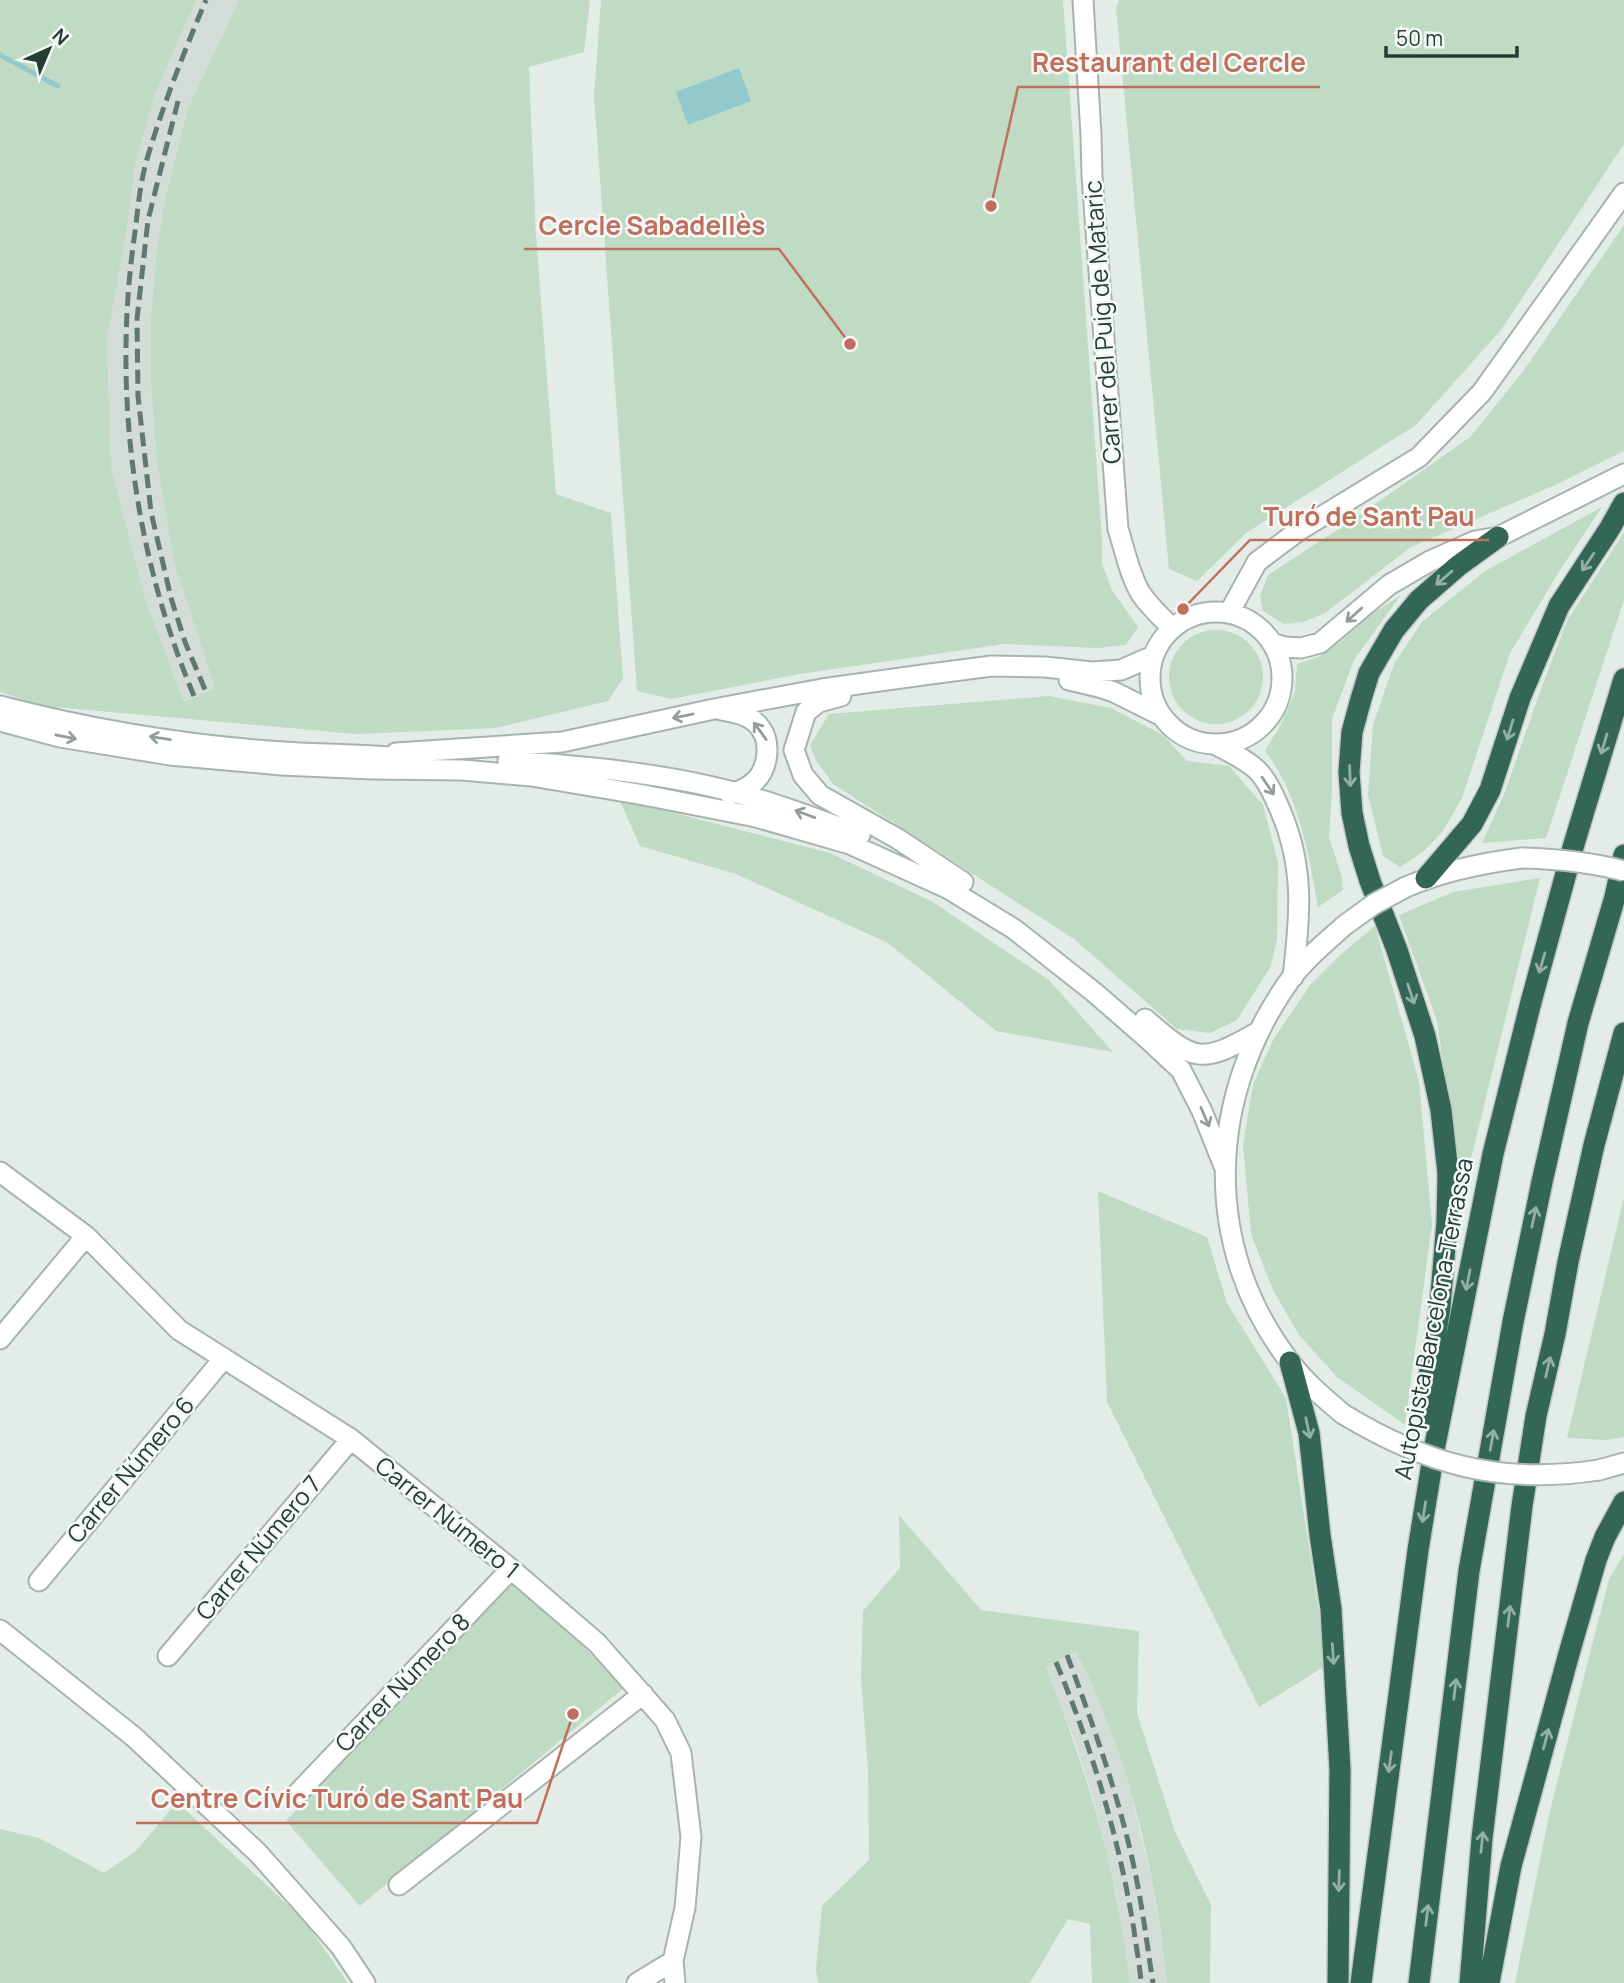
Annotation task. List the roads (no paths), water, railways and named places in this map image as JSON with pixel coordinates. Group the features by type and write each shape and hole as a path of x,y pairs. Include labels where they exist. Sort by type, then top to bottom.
{"highway":[{"path":"1426,878 1472,824 1490,790 1532,666 1559,606 1611,528 1624,503"},
{"path":"1435,1444 1429,1377 1440,1307 1448,1172 1441,1110 1425,1035 1359,846 1352,813 1349,772 1352,732 1360,699 1369,673 1394,630 1419,600 1458,566 1498,537"},
{"name":"Autopista Barcelona-Terrassa","path":"1361,1983 1418,1550 1435,1444 1493,1154 1527,1014 1574,844 1624,679"},
{"path":"1419,1983 1469,1571 1513,1322 1577,1023 1615,897 1624,855"},
{"path":"1470,1983 1482,1838 1522,1506 1536,1416 1594,1145 1624,1033"},
{"path":"1290,1362 1309,1433 1331,1609 1340,1770 1338,1983"},
{"path":"1489,1983 1511,1866 1566,1663 1596,1560 1605,1536 1624,1502"}],"street":[{"name":"Carrer del Puig de Mataric","path":"1083,0 1092,176 1118,529 1141,593 1171,628"},
{"path":"1229,613 1257,562 1298,531 1419,457 1482,393 1624,193"},
{"path":"1272,643 1301,648 1320,643 1389,585 1410,572 1475,541 1498,537 1624,474"},
{"path":"1216,745 1251,735 1269,719 1278,701 1282,679 1279,660 1272,643 1261,630 1248,620 1229,613 1207,612 1188,618 1171,628 1153,656 1149,674 1151,693 1162,716 1175,731 1194,741 1216,745 1237,755 1258,771 1275,797 1294,845 1300,908 1293,977"},
{"path":"0,706 96,728 193,743 284,752 374,754 562,743 713,709 816,701 992,666 1045,667 1092,672 1121,670 1153,656"},
{"path":"816,701 993,676 1061,678 1114,692 1162,716"},
{"path":"816,701 794,750 803,775 820,795 898,839 1024,922 1087,970 1165,1036 1193,1055 1216,1054 1258,1032"},
{"path":"481,771 511,768 619,780 712,798 737,793 755,781 765,764 768,742 761,727 747,716 713,709"},
{"path":"0,721 60,737 170,755 281,765 481,771 531,776 756,817 850,844 947,888 1014,929 1104,1001 1181,1070 1202,1111 1224,1166"},
{"path":"374,754 421,760 479,759 562,765 664,778 737,793 799,812 867,838 963,882"},
{"path":"1624,871 1599,864 1562,859 1522,858 1460,869 1426,878 1406,887 1374,904 1345,925 1315,951 1293,977 1258,1032 1233,1100 1224,1166 1229,1230 1240,1269 1263,1321 1290,1362 1314,1389 1343,1414 1376,1434 1438,1460 1489,1472 1536,1476 1569,1475 1624,1463"},
{"name":"Carrer Número 1","path":"0,1172 86,1236 179,1330 351,1439 511,1569 597,1643 666,1720 681,1753 691,1837 685,1908 673,1961 675,1983"},
{"path":"0,1339 86,1236"},
{"name":"Carrer Número 6","path":"38,1581 224,1358"},
{"name":"Carrer Número 7","path":"168,1656 351,1439"},
{"name":"Carrer Número 8","path":"295,1796 511,1569"},
{"path":"0,1630 134,1737 258,1853 341,1947 365,1983"},
{"path":"399,1885 643,1694"},
{"path":"637,1983 673,1961"}],"water":[{"path":"739,68 751,101 688,125 676,92"}],"waterway":[{"path":"0,55 58,86"}],"railway":[{"path":"194,696 173,641 142,527 127,409 126,350 128,291 145,168 167,99 206,0"},
{"path":"178,101 148,220 137,319 138,396 151,512 171,598 185,642 206,692"},
{"path":"1067,1655 1098,1740 1125,1828 1138,1887 1153,1983"},
{"path":"1056,1662 1093,1760 1112,1827 1128,1896 1141,1983"}],"place":[{"name":"Restaurant del Cercle","path":"991,206"},
{"name":"Cercle Sabadellès","path":"850,344"},
{"name":"Turó de Sant Pau","path":"1183,609"},
{"name":"Centre Cívic Turó de Sant Pau","path":"573,1714"}]}
